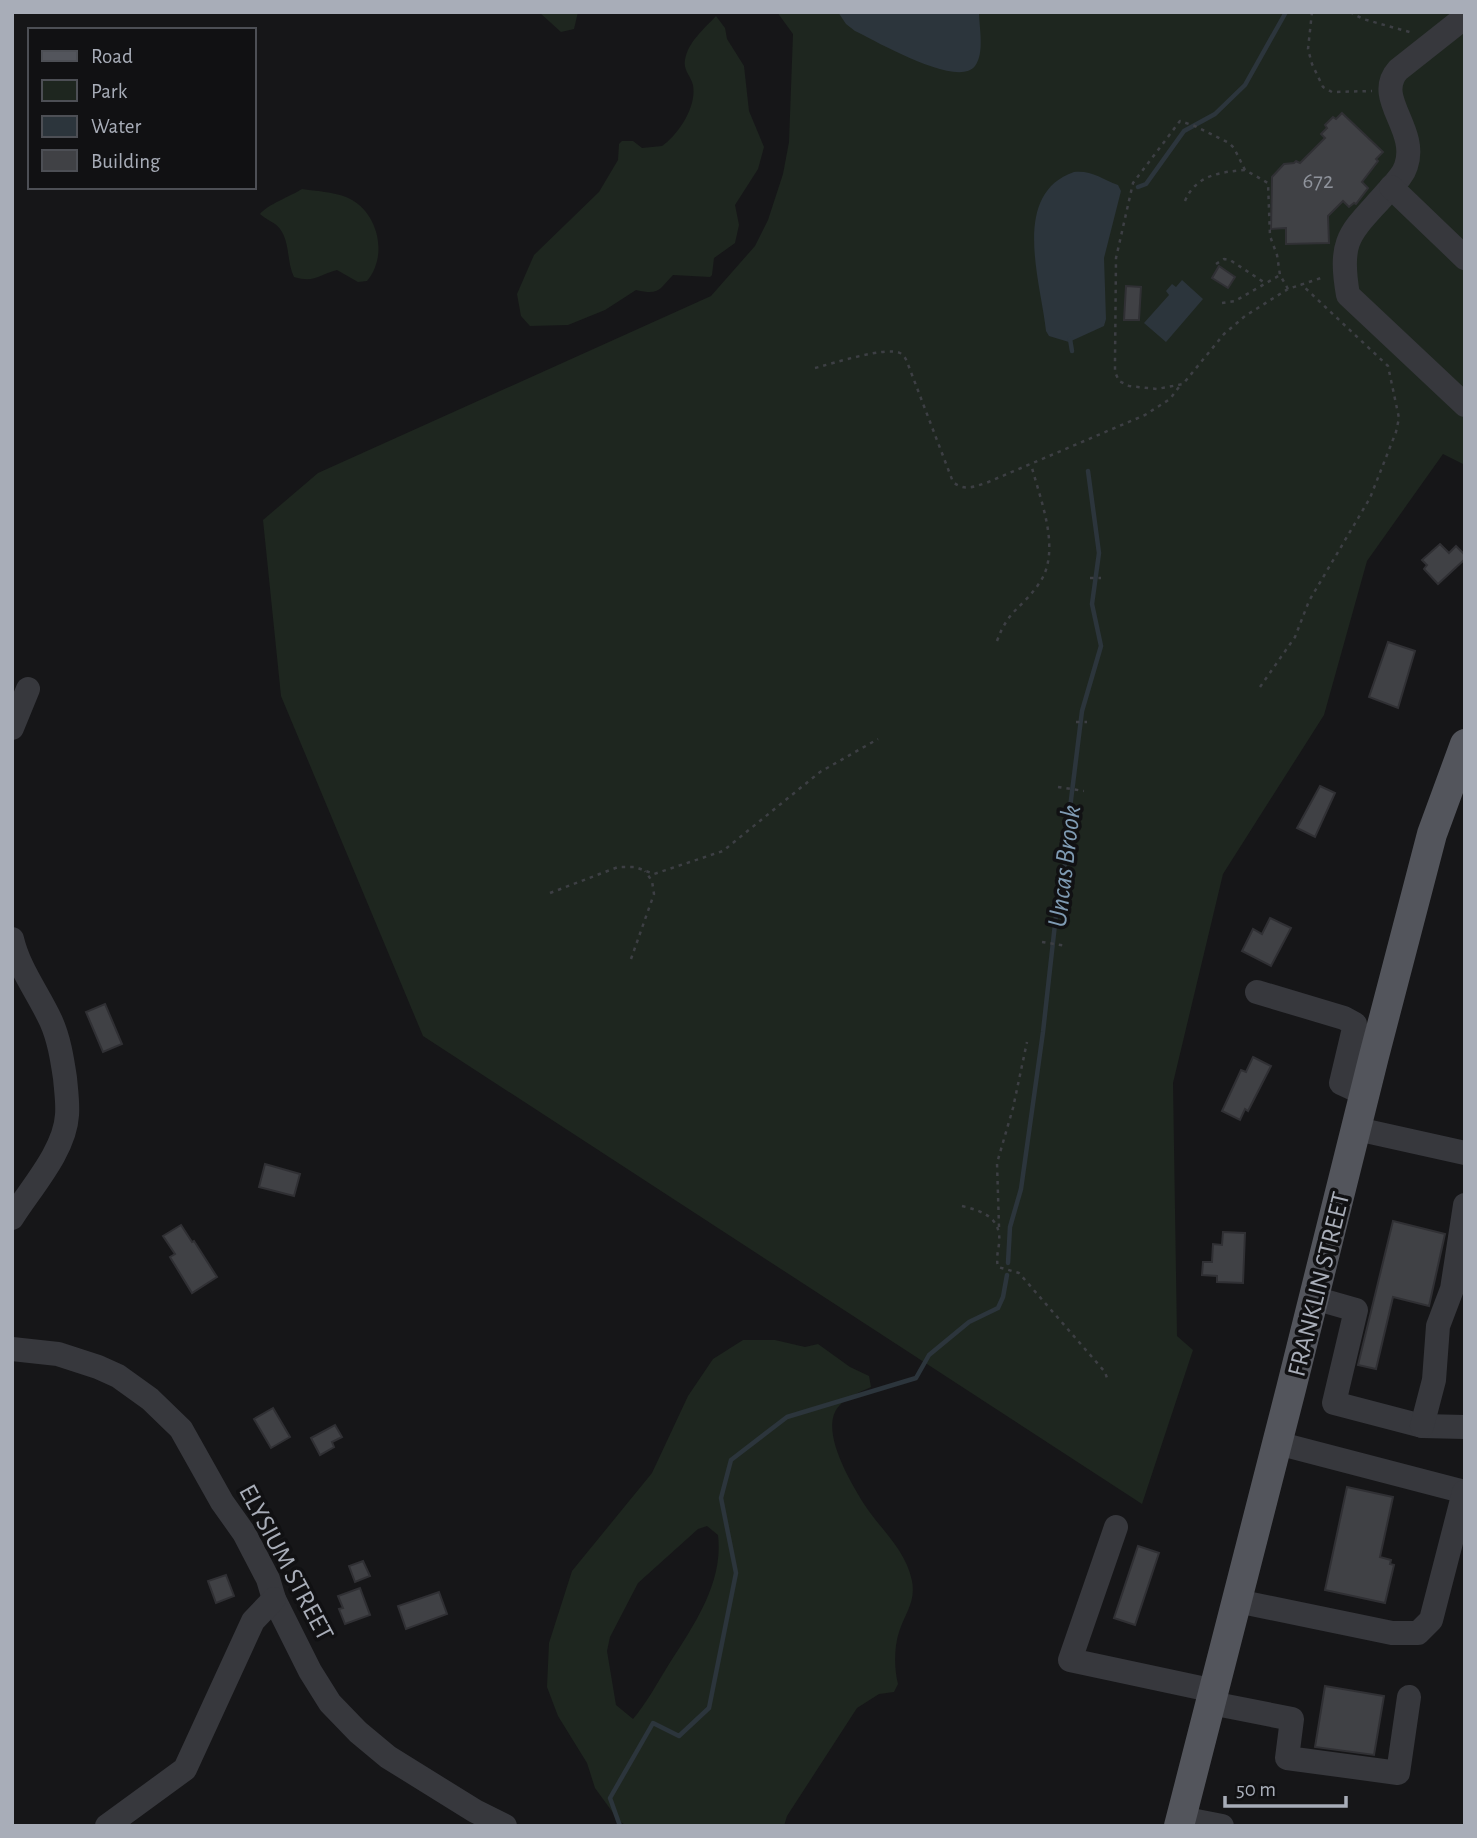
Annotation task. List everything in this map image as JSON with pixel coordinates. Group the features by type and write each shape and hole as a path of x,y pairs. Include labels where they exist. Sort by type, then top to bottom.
{"main road":[{"name":"FRANKLIN STREET","path":"1180,1822 1432,834 1465,744"}],"street":[{"path":"1465,17 1398,70 1390,81 1389,91 1402,122 1409,150 1404,172 1351,233 1345,247 1344,270 1348,295 1465,405"},
{"path":"1391,187 1465,258"},
{"path":"12,728 28,689"},
{"path":"12,939 22,967 50,1018 57,1037 62,1054 67,1118 55,1152 12,1218"},
{"path":"1257,992 1344,1018 1355,1024 1341,1083 1365,1094"},
{"path":"1357,1129 1465,1153"},
{"path":"1422,1426 1434,1380 1438,1326 1452,1289 1465,1205"},
{"path":"1314,1298 1356,1310 1334,1403 1422,1426 1465,1427"},
{"name":"ELYSIUM STREET","path":"12,1349 58,1354 98,1367 150,1399 181,1429 222,1502 244,1533 310,1671 330,1703 343,1718 403,1767 500,1825"},
{"path":"1237,1601 1392,1633 1418,1633 1431,1620 1464,1492 1277,1443"},
{"path":"1116,1527 1070,1660 1292,1719 1287,1758 1398,1773 1409,1697"},
{"path":"107,1826 185,1769 253,1621 274,1599"},
{"path":"1180,1822 1222,1826"}],"path":[{"path":"1312,12 1308,49 1323,87 1332,92 1389,91"},
{"path":"1350,12 1363,19 1436,40"},
{"path":"1181,384 1157,389 1129,386 1119,381 1115,372 1116,258 1133,183 1180,121 1229,143 1245,170"},
{"path":"1185,201 1192,188 1218,172 1245,170 1268,183 1270,236 1280,275 1288,289"},
{"path":"1216,264 1224,259 1230,260 1265,283"},
{"path":"815,368 883,352 896,351 902,354 953,482 960,488 986,484 1145,415 1170,399 1224,334 1245,316 1288,289 1344,270"},
{"path":"1222,303 1235,301 1280,275"},
{"path":"1260,687 1296,637 1309,601 1370,498 1399,418 1388,366 1301,284"},
{"path":"997,641 1008,617 1038,587 1048,563 1047,535 1031,464"},
{"path":"1090,578 1101,578"},
{"path":"1076,722 1087,722"},
{"path":"550,893 618,867 635,867 654,874 723,851 820,772 878,739"},
{"path":"1058,787 1084,791"},
{"path":"631,959 654,894 652,881 645,872"},
{"path":"1042,942 1067,946"},
{"path":"1027,1042 1010,1120 999,1149 997,1163 997,1264 1002,1268 1014,1270 1025,1281 1105,1372 1108,1381"},
{"path":"962,1206 986,1213 999,1231"}],"green space":[{"path":"539,12 578,12 574,29 561,32"},
{"path":"777,12 1465,12 1465,465 1443,454 1367,561 1324,715 1223,874 1173,1083 1177,1336 1193,1350 1142,1504 423,1036 281,696 263,520 318,473 711,296 755,246 768,220 783,174 789,142 793,34"},
{"path":"716,16 744,66 749,111 764,147 758,169 735,205 739,225 735,243 714,258 710,277 673,275 654,292 636,290 605,310 568,325 530,326 521,316 517,294 534,255 599,192 618,160 619,144 622,141 633,141 642,148 662,146 680,128 689,111 693,93 693,85 685,67 687,53 697,36"},
{"path":"302,189 346,197 366,212 373,222 378,246 378,259 367,281 358,282 337,270 312,279 294,277 282,232 260,214"},
{"path":"743,1340 775,1340 805,1347 818,1344 850,1367 869,1376 871,1387 850,1397 839,1406 832,1428 839,1456 852,1483 864,1504 899,1550 912,1581 911,1601 896,1644 898,1684 894,1692 879,1694 857,1708 787,1816 784,1826 627,1826 619,1821 595,1788 587,1763 558,1716 547,1687 549,1643 572,1571 652,1473 688,1396 713,1359","holes":["707,1526 718,1535 716,1571 704,1606 633,1719 616,1705 607,1651 610,1637 638,1583 698,1529"]}],"water":[{"path":"838,12 979,12 981,47 978,61 966,72 935,68 855,31"},
{"path":"1074,172 1086,172 1096,176 1118,185 1121,191 1104,258 1104,326 1069,342 1049,336 1046,331 1034,241 1036,219 1042,199 1054,183"},
{"path":"1182,280 1203,299 1166,342 1144,323 1169,295 1166,291 1172,284 1176,287"}],"building":[{"path":"1342,113 1383,152 1362,182 1368,188 1356,204 1349,207 1343,201 1328,216 1329,243 1286,244 1286,228 1271,229 1272,177 1284,164 1296,161 1300,163 1325,138 1321,134 1327,128 1325,125"},
{"path":"1219,266 1235,277 1228,288 1212,278"},
{"path":"1126,286 1141,287 1139,320 1124,320"},
{"path":"1440,544 1449,553 1456,546 1465,555 1465,559 1438,584 1424,569 1427,565 1422,560"},
{"path":"1388,642 1415,651 1398,708 1369,697"},
{"path":"1320,786 1335,793 1315,837 1297,828"},
{"path":"1270,918 1291,928 1271,966 1242,951 1253,929 1262,934"},
{"path":"105,1004 122,1044 103,1052 86,1012"},
{"path":"1253,1057 1271,1066 1248,1111 1245,1109 1240,1120 1222,1111 1241,1070 1246,1072"},
{"path":"265,1164 300,1174 294,1196 259,1187"},
{"path":"1393,1221 1445,1234 1429,1306 1393,1297 1376,1369 1358,1365"},
{"path":"181,1225 217,1277 192,1293 170,1257 175,1254 163,1236"},
{"path":"1223,1232 1245,1233 1243,1283 1217,1282 1217,1276 1202,1275 1203,1262 1212,1262 1213,1244 1222,1245"},
{"path":"273,1408 290,1437 271,1448 254,1419"},
{"path":"335,1425 342,1437 332,1442 334,1447 320,1455 311,1438"},
{"path":"1347,1487 1393,1497 1380,1557 1391,1560 1390,1564 1394,1565 1385,1603 1325,1590"},
{"path":"1138,1546 1159,1553 1135,1625 1114,1618"},
{"path":"363,1561 370,1576 355,1582 349,1566"},
{"path":"226,1575 234,1596 216,1603 208,1581"},
{"path":"360,1588 370,1615 345,1624 339,1609 343,1608 338,1596"},
{"path":"439,1592 447,1614 406,1629 398,1606"},
{"path":"1325,1686 1384,1696 1374,1755 1315,1747"}],"waterway":[{"name":"Uncas Brook","path":"1138,187 1146,184 1184,131 1215,114 1245,85 1286,12"},
{"name":"Uncas Brook","path":"1070,339 1072,351"},
{"name":"Uncas Brook","path":"1008,1263 1010,1227 1021,1189 1043,1032 1056,915 1067,852 1082,711 1101,646 1092,604 1099,553 1088,471"},
{"name":"Uncas Brook","path":"620,1826 610,1798 653,1723 679,1736 709,1708 736,1573 721,1498 731,1460 787,1417 916,1378 929,1355 969,1322 998,1308 1007,1275"}]}
